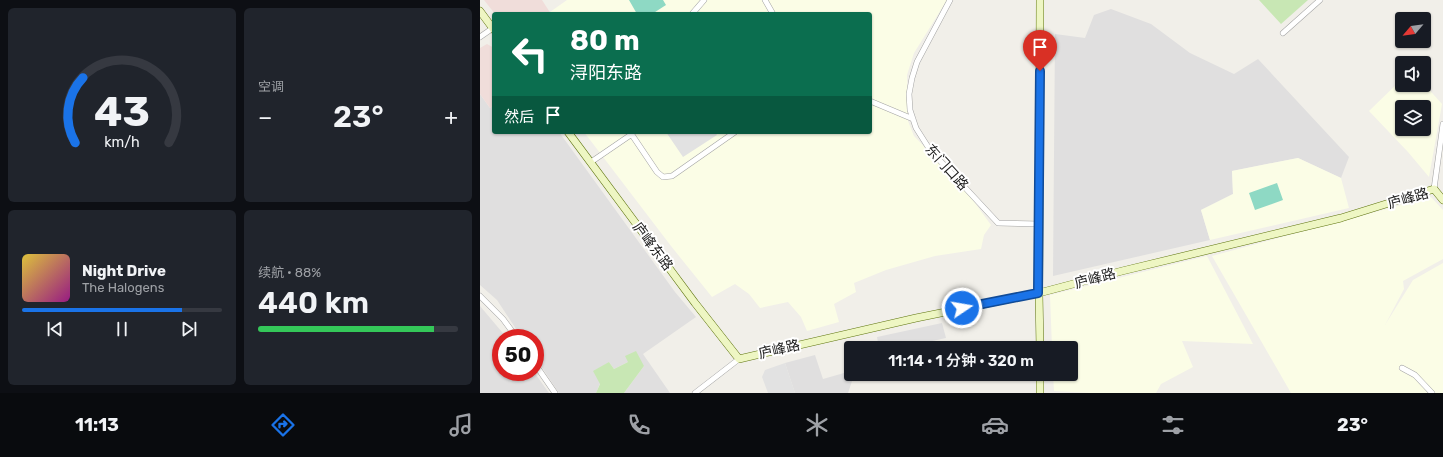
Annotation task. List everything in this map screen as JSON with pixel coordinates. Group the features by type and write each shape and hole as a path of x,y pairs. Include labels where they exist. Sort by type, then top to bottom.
{"main road":[{"path":"1040,0 1038,293 1040,341"},
{"path":"480,11 492,28"},
{"name":"庐峰东路","path":"570,134 695,303 739,358"},
{"name":"庐峰路","path":"739,358 916,318 1038,293 1129,269 1341,218 1434,189 1443,200"},
{"path":"1040,381 1040,393"}],"street":[{"path":"694,12 704,0"},
{"path":"765,0 772,12"},
{"name":"东门口路","path":"950,0 917,62 912,78 909,94 910,110 916,128 930,150 998,223 1039,224"},
{"path":"1283,33 1320,0"},
{"path":"480,37 492,30"},
{"path":"872,102 913,119"},
{"path":"1434,189 1443,124"},
{"path":"591,162 630,134"},
{"path":"632,134 657,172 664,177 672,176 732,134"},
{"path":"480,296 503,319 510,329"},
{"path":"695,393 739,358"},
{"path":"1402,368 1415,375 1432,393"},
{"path":"544,377 555,393"}],"shaded area":[{"path":"484,0 542,0 550,12 493,12"},
{"path":"567,0 947,0 914,53 907,75 908,121 914,136 964,188 991,225 984,235 981,249 935,256 886,270 854,283 856,292 834,304 839,322 807,331 801,317 788,302 760,308 749,294 735,284 712,297 586,134 872,134 872,12 550,12"},
{"path":"1111,9 1151,24 1190,53 1234,74 1258,59 1349,157 1341,178 1298,158 1232,171 1233,194 1201,210 1210,240 1053,276 1055,34 1085,38 1094,15"},
{"path":"487,44 492,47 492,106 490,108 480,94 480,48"},
{"path":"1395,86 1395,92 1431,92 1442,104 1429,177 1408,152 1369,111"},
{"path":"480,94 490,108 492,106 492,134 560,134 675,292 696,317 643,354 670,393 624,393 644,366 628,362 614,369 609,362 596,393 559,393 544,370 544,329 516,329 497,300 480,285"},
{"path":"667,134 716,134 717,135 683,157"},
{"path":"1298,158 1341,178 1349,208 1210,240 1201,210 1233,194 1232,171"},
{"path":"1431,197 1443,210 1443,259 1403,281 1404,289 1385,325 1413,280 1443,263 1443,393 1291,393 1212,256"},
{"path":"1207,256 1253,344 1182,341 1193,367 1161,384 1156,393 1090,393 1054,391 1053,381 1078,381 1078,341 1052,341 1050,295"},
{"path":"480,306 499,329 492,329 492,381 540,381 549,393 480,393"},
{"path":"942,323 946,338 932,341 878,341 877,337"},
{"path":"815,355 823,379 844,373 844,381 852,381 848,393 795,393 785,363"},
{"path":"785,363 795,393 768,393 762,377 765,370"}],"green space":[{"path":"629,0 663,0 666,5 655,12 636,12"},
{"path":"1259,0 1308,0 1281,24"},
{"path":"1277,183 1283,200 1255,210 1249,193"},
{"path":"636,351 644,366 624,393 596,393 600,384 593,371 609,362 614,369 628,362 625,356"}],"route":[{"path":"962,308 1038,293 1040,71"}]}
